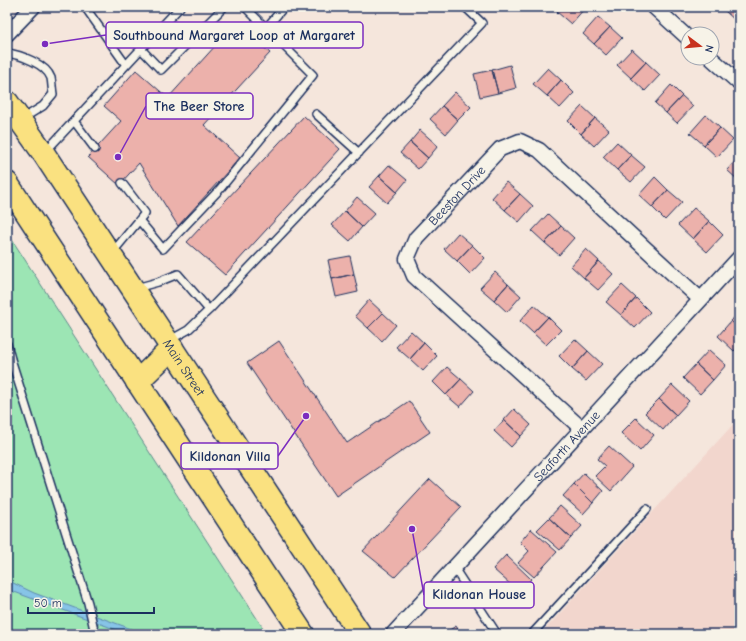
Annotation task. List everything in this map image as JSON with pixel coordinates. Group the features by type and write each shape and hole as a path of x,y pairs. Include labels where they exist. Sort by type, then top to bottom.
{"main road":[{"name":"Main Street","path":"7,102 14,121 44,154 360,634"},
{"path":"7,183 303,634"},
{"path":"137,382 170,345"}],"street":[{"path":"7,34 33,7"},
{"path":"654,7 680,31"},
{"path":"720,66 739,83"},
{"name":"Beeston Drive","path":"581,428 414,276 407,259 416,238 500,149 520,141 539,150 700,299"},
{"name":"Seaforth Avenue","path":"393,634 739,258"}],"lane":[{"path":"85,7 126,66"},
{"path":"44,154 180,7"},
{"path":"141,49 161,70 224,7"},
{"path":"139,220 163,249 220,189 313,75 245,7"},
{"path":"266,28 284,7"},
{"path":"170,345 209,310 482,23 465,7"},
{"path":"7,53 30,60 43,67 50,78 53,94 43,106 14,121"},
{"path":"316,114 359,153"},
{"path":"74,121 95,149"},
{"path":"110,255 145,213 122,183"},
{"path":"132,289 158,282 178,274 209,310"},
{"path":"7,344 88,603 95,634"},
{"path":"532,634 647,510"},
{"path":"454,568 498,634"}],"shaded area":[{"path":"739,418 739,634 541,634"}],"green space":[{"path":"7,232 267,634 7,634"}],"water":[{"path":"7,580 34,593 145,634 128,634 9,590 7,589"}],"building":[{"path":"562,7 585,8 571,24 557,12"},
{"path":"728,7 739,7 738,23 725,11"},
{"path":"598,17 610,27 594,44 583,34"},
{"path":"236,23 270,53 204,125 240,158 178,226 139,163 119,185 88,157 121,121 104,106 136,70 168,98"},
{"path":"610,27 622,38 606,55 594,44"},
{"path":"632,49 646,62 631,78 617,65"},
{"path":"646,62 660,75 645,91 631,78"},
{"path":"510,65 516,88 498,93 492,70"},
{"path":"548,68 561,80 547,96 533,84"},
{"path":"492,70 498,93 480,97 474,74"},
{"path":"561,80 574,93 560,108 547,96"},
{"path":"671,85 682,96 666,113 655,103"},
{"path":"455,92 471,107 458,120 442,106"},
{"path":"682,96 693,106 677,123 666,113"},
{"path":"442,106 458,120 446,134 430,119"},
{"path":"582,106 595,118 581,134 568,121"},
{"path":"706,115 720,128 704,145 690,133"},
{"path":"304,116 340,149 225,275 187,242"},
{"path":"595,118 609,130 594,146 581,134"},
{"path":"720,128 733,140 717,157 704,145"},
{"path":"420,130 438,146 428,158 410,142"},
{"path":"410,142 428,158 418,169 400,153"},
{"path":"617,142 631,155 617,170 603,157"},
{"path":"631,155 645,167 631,182 617,170"},
{"path":"739,157 739,181 727,170"},
{"path":"389,165 407,180 397,192 379,176"},
{"path":"379,176 397,192 387,203 369,187"},
{"path":"655,177 668,190 652,207 639,195"},
{"path":"506,182 520,194 505,210 492,198"},
{"path":"668,190 682,202 665,220 652,207"},
{"path":"520,194 533,206 519,222 505,210"},
{"path":"357,197 375,213 362,227 345,211"},
{"path":"694,208 709,221 693,239 678,225"},
{"path":"345,211 362,227 350,241 332,225"},
{"path":"548,214 561,226 545,243 532,231"},
{"path":"709,221 723,235 707,252 693,239"},
{"path":"561,226 574,238 559,255 545,243"},
{"path":"458,233 472,245 457,261 444,249"},
{"path":"472,245 485,258 470,274 457,261"},
{"path":"586,249 599,261 584,278 571,266"},
{"path":"350,256 354,274 332,279 328,260"},
{"path":"599,261 613,274 598,290 584,278"},
{"path":"495,272 508,284 494,300 480,288"},
{"path":"354,274 358,292 336,297 332,279"},
{"path":"508,284 521,296 507,312 494,300"},
{"path":"622,285 636,298 621,315 606,302"},
{"path":"636,298 650,312 635,328 621,315"},
{"path":"369,300 383,313 368,328 355,316"},
{"path":"534,305 548,317 533,333 520,321"},
{"path":"739,312 739,329 731,321"},
{"path":"383,313 396,325 382,341 368,328"},
{"path":"548,317 561,330 546,345 533,333"},
{"path":"731,321 739,329 739,346 734,351 718,336"},
{"path":"411,331 424,343 410,359 396,347"},
{"path":"575,339 588,351 572,369 559,356"},
{"path":"279,341 347,443 409,401 430,432 336,496 247,363"},
{"path":"424,343 437,356 423,371 410,359"},
{"path":"709,350 726,365 713,380 696,364"},
{"path":"588,351 602,364 586,381 572,369"},
{"path":"696,364 713,380 700,394 683,378"},
{"path":"447,367 461,379 446,395 433,382"},
{"path":"461,379 474,391 460,407 446,395"},
{"path":"672,385 689,401 676,415 659,399"},
{"path":"659,399 676,415 663,430 645,413"},
{"path":"514,409 531,425 521,436 504,420"},
{"path":"636,418 654,435 640,451 621,433"},
{"path":"504,420 521,436 511,447 494,431"},
{"path":"609,446 632,467 611,491 595,476 605,466 597,459"},
{"path":"584,473 603,491 593,503 574,484"},
{"path":"430,479 461,507 395,577 363,551"},
{"path":"574,484 593,503 583,514 563,496"},
{"path":"560,506 582,526 571,538 549,518"},
{"path":"549,518 571,538 560,550 537,530"},
{"path":"531,529 557,552 534,577 518,563 529,551 520,542"},
{"path":"506,555 531,579 519,592 493,569"},
{"path":"456,626 461,634 443,634"}],"place":[{"name":"Southbound Margaret Loop at Margaret","path":"45,44"},
{"name":"The Beer Store","path":"118,157"},
{"name":"Kildonan Villa","path":"306,416"},
{"name":"Kildonan House","path":"412,529"}]}
